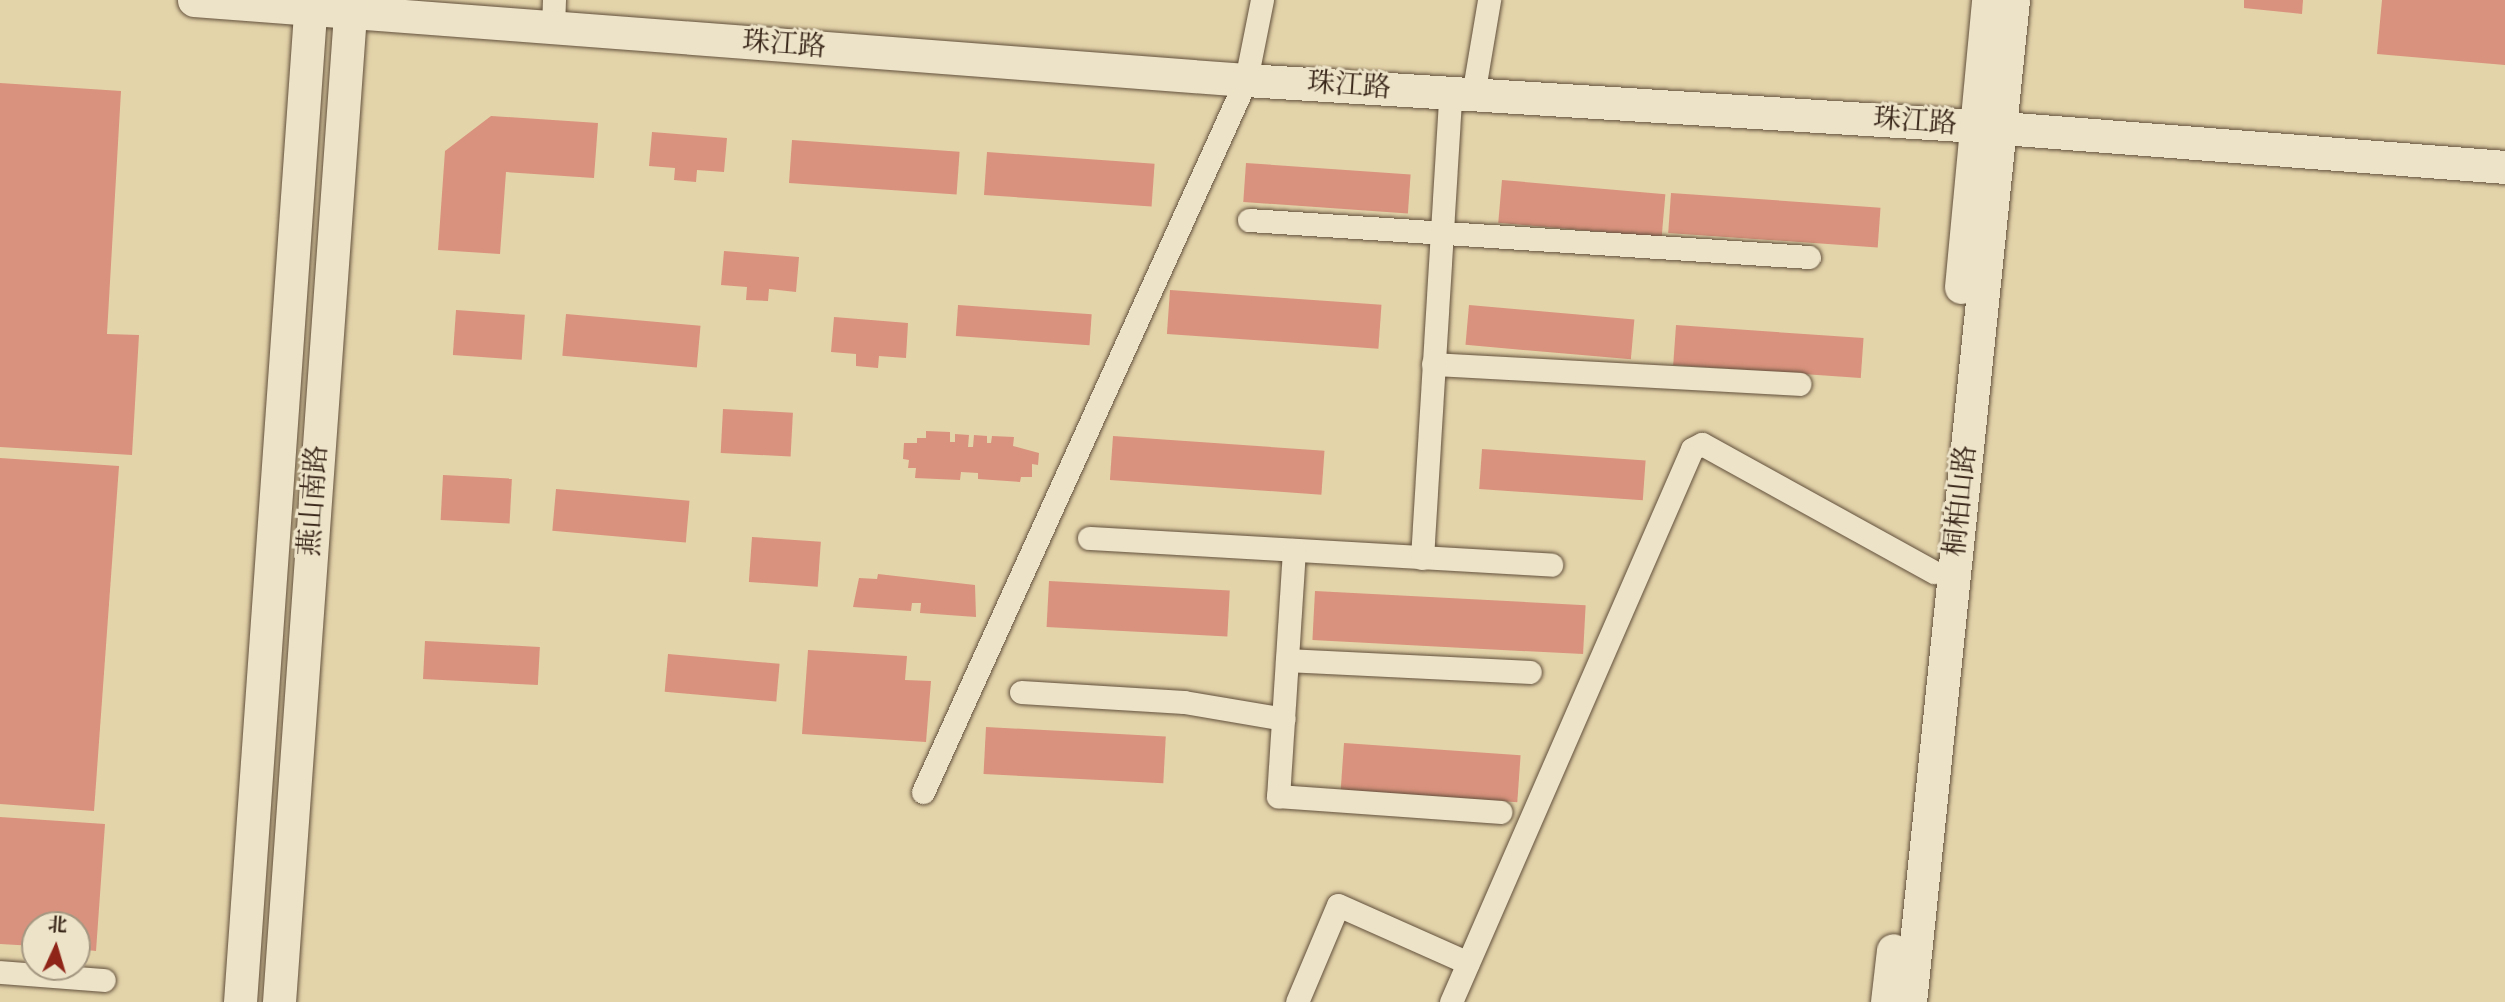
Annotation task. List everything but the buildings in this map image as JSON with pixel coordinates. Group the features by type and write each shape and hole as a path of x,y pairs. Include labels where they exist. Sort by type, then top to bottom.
{"street":[{"name":"珠江路","path":"194,0 553,14 1246,80 1989,127 2505,167"},
{"path":"923,792 1246,80 1262,0"},
{"path":"1422,558 1441,233 1461,94 1489,0"},
{"name":"桐柏山路","path":"1910,1002 1989,127 1988,0"},
{"name":"桐柏山路","path":"1887,1002 1934,572 1989,127 2013,0"},
{"name":"燕山南路","path":"240,1002 310,4"},
{"name":"燕山南路","path":"279,1002 351,5"},
{"path":"1249,220 1809,257"},
{"path":"1433,364 1799,384"},
{"path":"1451,1002 1692,449 1702,444 1934,572"},
{"path":"1089,538 1551,565"},
{"path":"1294,550 1279,796 1500,812"},
{"path":"1287,660 1530,672"},
{"path":"1021,692 1184,702 1284,719"},
{"path":"1297,1002 1338,905 1468,963"},
{"path":"0,972 104,980"}]}
